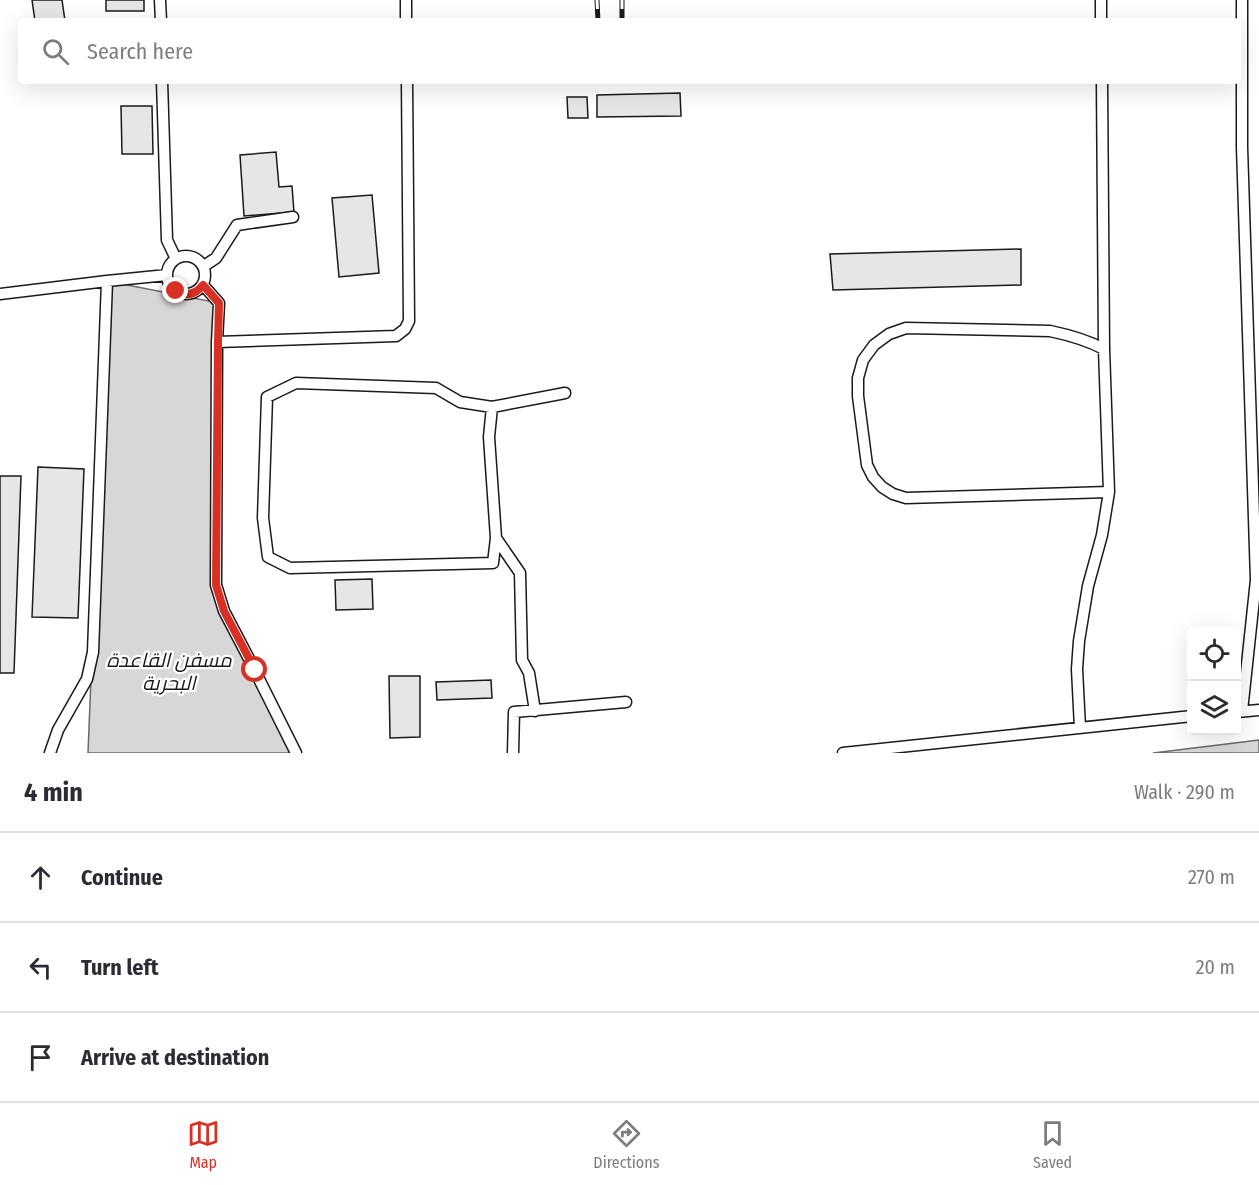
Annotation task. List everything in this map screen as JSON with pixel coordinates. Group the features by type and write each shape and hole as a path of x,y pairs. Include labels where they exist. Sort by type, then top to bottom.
{"lane":[{"path":"160,0 160,18"},
{"path":"406,0 406,18"},
{"path":"1101,0 1101,18"},
{"path":"1241,696 1256,580 1242,147 1242,0"},
{"path":"162,84 167,240 176,259"},
{"path":"218,342 396,336 405,329 409,321 407,84"},
{"path":"1080,728 1077,669 1080,630 1088,586 1102,535 1109,492 1104,349 1102,84"},
{"path":"204,266 216,258 237,225 293,217"},
{"path":"182,256 194,257 204,266 206,272 203,285 194,293 182,294 171,287 167,275 171,263 176,259 182,256"},
{"path":"0,294 167,275"},
{"path":"50,753 58,730 87,679 93,652 107,281"},
{"path":"203,285 219,303 216,585 224,611 296,753"},
{"path":"1104,349 1078,338 1050,331 906,328 889,333 874,345 863,360 858,378 858,396 867,465 873,477 893,494 906,498 1109,492"},
{"path":"492,407 489,437 496,538 493,562 290,568 268,557 263,518 267,398 296,383 436,388 460,402 492,407 566,393"},
{"path":"496,538 520,573 522,660 529,673 535,711"},
{"path":"513,753 514,712 626,702"},
{"path":"1241,711 1259,710"},
{"path":"843,753 1187,716"}],"water":[{"name":"مسفن القاعدة البحرية","path":"107,281 219,303 216,585 295,753 88,753"},
{"path":"1259,740 1259,753 1153,753"}],"building":[{"path":"32,0 62,0 65,18 35,18"},
{"path":"106,0 144,0 144,11 106,11"},
{"path":"680,93 681,116 597,117 597,95"},
{"path":"567,97 587,97 588,118 568,118"},
{"path":"121,106 152,106 153,154 122,154"},
{"path":"276,152 279,187 292,186 294,212 244,216 240,155"},
{"path":"372,195 379,273 339,277 332,198"},
{"path":"1021,249 1021,285 833,290 830,254"},
{"path":"38,467 84,469 78,618 32,617"},
{"path":"0,476 21,476 14,673 0,673"},
{"path":"372,579 373,609 336,610 335,580"},
{"path":"389,676 420,676 420,737 390,738"},
{"path":"491,680 492,698 437,700 436,682"}],"railway":[{"path":"597,0 598,18"},
{"path":"622,0 622,18"}],"route":[{"path":"176,291 188,295 199,290 203,285 219,303 216,585 224,611 255,670"}]}
